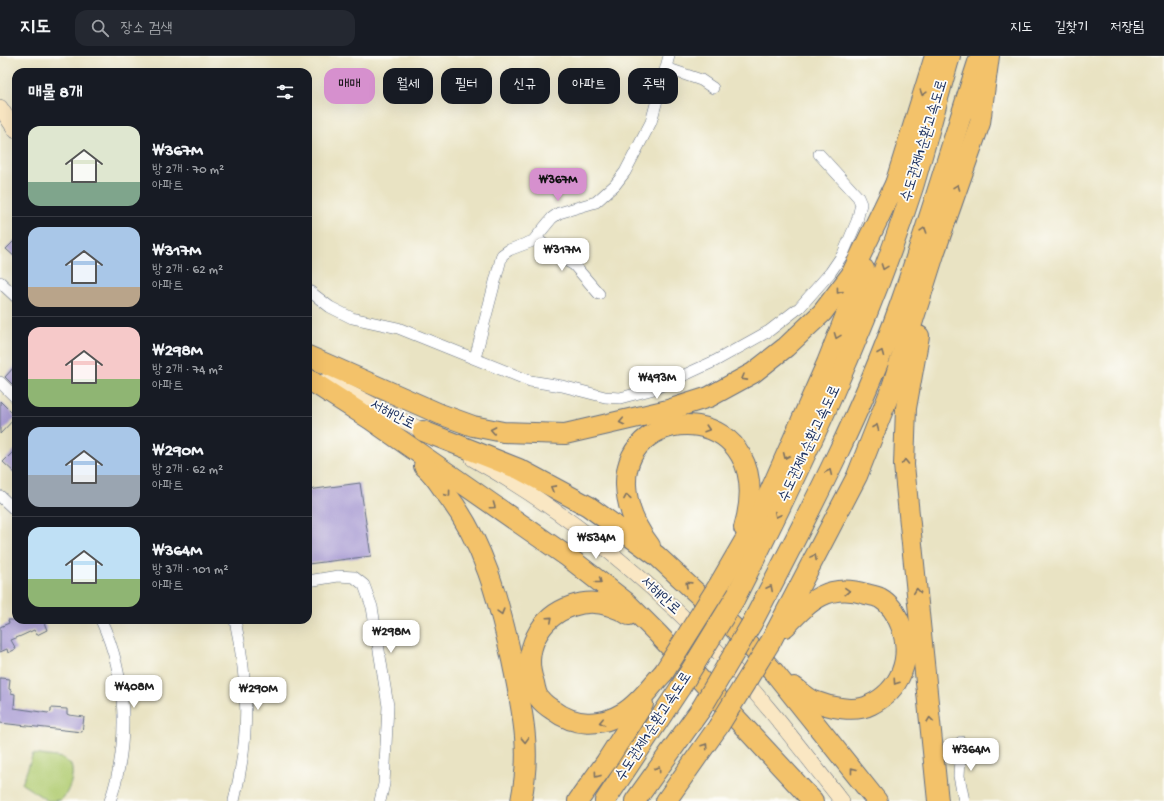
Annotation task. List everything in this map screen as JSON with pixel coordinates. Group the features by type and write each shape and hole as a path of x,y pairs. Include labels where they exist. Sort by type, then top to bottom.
{"highway":[{"path":"578,801 606,762 664,672 724,577 760,514 827,363 896,182 935,56"},
{"name":"수도권제1순환고속도로","path":"605,801 680,688 734,600 789,492 831,401 874,293 912,187 950,56"},
{"name":"수도권제1순환고속도로","path":"635,801 701,709 752,623 820,491 867,389 900,306 980,56"},
{"path":"666,801 718,727 771,641 857,476 892,387 935,251 980,123 989,56"},
{"path":"312,358 440,414 473,426 504,432 565,434 668,410 709,397 753,373 786,347 822,313 851,275 896,182"},
{"path":"935,251 906,408 904,465 938,801"},
{"path":"312,382 370,419 568,557 627,603 658,634 747,732 813,801"},
{"path":"370,419 430,471 451,499 471,531 490,572 517,684 525,738 524,784 521,801"},
{"path":"657,556 644,538 629,510 626,475 631,458 638,446 651,435 664,428 680,425 697,426 723,436 737,447 746,463 750,482 750,508 743,532 724,577"},
{"path":"423,431 519,469 588,506 657,556 732,626 774,672 877,801"},
{"path":"771,641 809,603 829,592 855,590 880,598 894,609 906,640 906,658 903,672 897,683 888,693 870,706 847,708 835,707 813,700 774,672"},
{"path":"658,634 625,612 608,604 578,604 563,609 549,618 538,631 529,661 532,677 539,698 564,718 593,724 611,720 625,712 664,672"},
{"path":"747,732 780,780 791,801"},
{"path":"681,801 692,766"}],"main road":[{"path":"0,106 12,125"},
{"name":"서해안로","path":"312,373 423,431 489,468 544,504 652,587 722,657 784,727 842,801"}],"street":[{"path":"666,68 669,56"},
{"path":"678,72 701,80 713,88"},
{"path":"475,358 500,259 509,250 536,238 541,229 559,213 596,202 614,185 625,172 653,118 657,104"},
{"path":"312,293 330,307 352,318 398,328 530,380 562,386 605,397 620,398 654,389 747,345 800,307 830,273 843,254 854,228 860,208 860,201 818,154"},
{"path":"536,238 558,256 574,265 599,294"},
{"path":"0,282 12,294"},
{"path":"0,382 12,394"},
{"path":"0,496 12,507"},
{"path":"312,580 338,576 354,577 364,585 372,607 388,706 384,784 380,801"},
{"path":"102,624 115,661 122,698 123,739 120,762 110,801"},
{"path":"234,801 246,736 246,686 241,646 236,624"},
{"path":"961,742 959,776 964,801"}],"green space":[{"path":"33,754 63,758 71,765 72,779 64,797 61,800 48,801 22,784"}],"building":[{"path":"12,243 12,254 6,249"},
{"path":"12,369 12,384 5,377"},
{"path":"0,401 12,413 12,421 0,434"},
{"path":"12,453 12,470 3,462"},
{"path":"360,483 371,556 312,563 312,489"},
{"path":"8,620 12,620 12,624 45,624 47,630 37,635 34,630 11,640 16,649 8,653 7,649 0,652 0,627 9,623"},
{"path":"0,678 10,679 9,689 11,690 11,693 15,694 14,708 48,713 51,712 51,708 67,709 67,714 69,715 84,717 82,732 0,723"}]}
